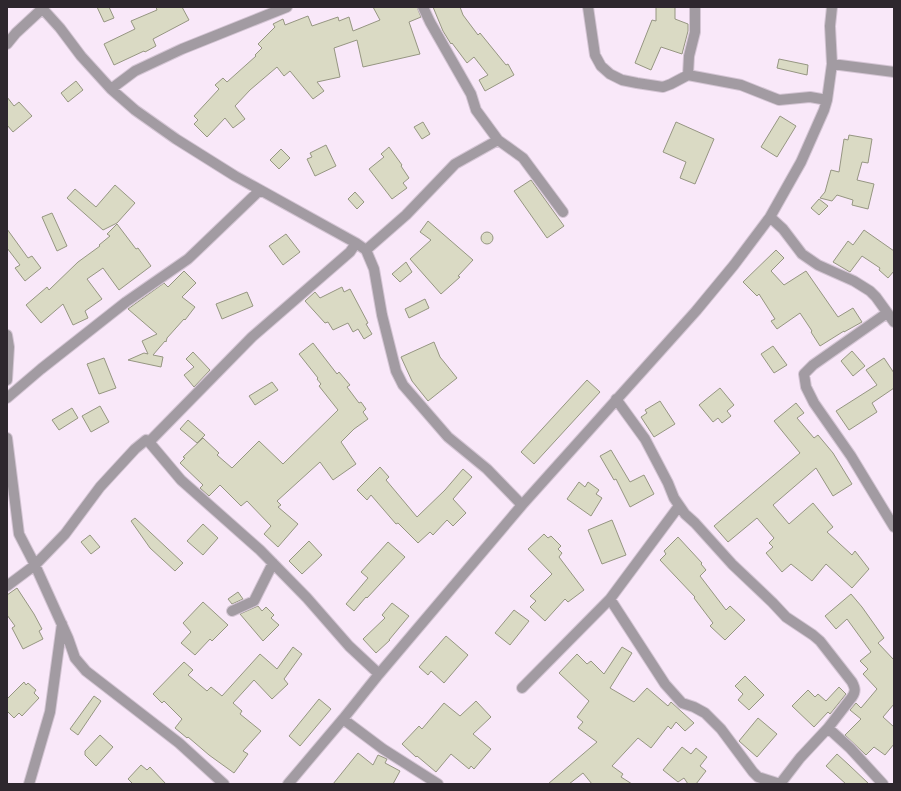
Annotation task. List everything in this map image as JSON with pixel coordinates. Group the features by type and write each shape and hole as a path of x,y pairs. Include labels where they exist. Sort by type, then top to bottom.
{"street":[{"path":"111,89 135,71 182,50 288,7"},
{"path":"423,7 471,94 476,110 498,140 523,158 563,212"},
{"path":"588,7 595,55 601,66 610,74 630,82 663,87 688,75 741,85 779,100 810,97 827,100"},
{"path":"688,75 689,56 695,32 695,7"},
{"path":"288,784 522,505 696,312 770,217 801,162 827,100 832,64 830,26 832,7"},
{"path":"7,44 16,32 42,8 60,28 81,56 111,89 135,110 176,139 260,190 366,250 374,269 382,315 396,371 403,385 448,437 487,469 522,505"},
{"path":"832,64 894,72"},
{"path":"366,250 406,215 455,164 498,140"},
{"path":"7,398 41,369 120,307 188,259 260,190"},
{"path":"770,217 783,229 802,254 818,265 854,281 870,291 894,322"},
{"path":"149,442 252,337 350,252 356,243"},
{"path":"887,313 813,365 804,374 806,387 814,402 851,456 894,527"},
{"path":"7,335 9,347 7,380"},
{"path":"610,599 665,684 682,703 705,713 721,729 758,777 780,784 800,758 828,728 855,693 852,682 820,641 786,617 732,564 685,514 645,439 616,399"},
{"path":"7,438 20,534 36,565 75,658 86,671 179,743 224,784"},
{"path":"7,586 36,565 65,534 100,487 135,449 146,440 181,480 273,563 307,598 349,646 379,674"},
{"path":"522,688 610,599 680,506"},
{"path":"232,611 254,601 273,563"},
{"path":"29,784 50,712 62,624"},
{"path":"343,719 383,749 438,784"},
{"path":"828,728 850,748 883,784"}],"building":[{"path":"97,7 109,7 114,18 104,22"},
{"path":"156,7 182,7 189,20 153,39 156,46 114,65 104,44 135,29 131,21 157,10"},
{"path":"373,7 417,7 421,17 409,22 420,54 363,67 357,40 334,48 340,77 317,82 324,91 313,99 290,71 284,76 277,67 250,90 235,106 245,119 233,128 225,118 207,137 194,124 198,120 194,116 219,89 215,85 223,78 227,82 256,56 255,55 262,48 258,44 275,27 273,24 283,19 285,25 308,16 312,26 338,17 339,21 349,17 353,31 380,20"},
{"path":"433,7 460,7 463,15 478,35 480,33 506,65 508,64 514,75 485,91 479,80 488,75 474,57 467,63 452,43 451,44 443,31"},
{"path":"656,7 675,7 675,19 688,24 688,31 682,54 661,47 651,70 635,63 652,20 656,21"},
{"path":"779,59 808,65 807,75 777,68"},
{"path":"76,81 83,90 68,102 61,93"},
{"path":"7,97 14,106 19,102 32,116 13,132 7,125"},
{"path":"780,116 796,126 777,157 761,147"},
{"path":"423,122 430,134 422,139 414,127"},
{"path":"676,122 714,139 695,184 680,178 686,162 663,152"},
{"path":"849,135 872,139 868,163 862,162 857,180 874,184 868,209 852,205 853,200 837,195 832,201 820,198 825,192 831,170 839,172 844,139 848,140"},
{"path":"326,145 336,166 315,176 307,159 312,157 310,153"},
{"path":"389,147 409,178 403,183 407,188 392,199 369,169 384,157 381,154"},
{"path":"281,149 290,158 279,169 270,160"},
{"path":"531,180 564,226 547,238 514,191"},
{"path":"115,185 135,203 117,223 103,230 67,198 75,189 96,207"},
{"path":"355,192 364,202 357,209 348,199"},
{"path":"819,199 828,206 819,215 811,208"},
{"path":"52,213 67,246 57,251 42,217"},
{"path":"428,221 473,260 458,276 460,277 441,294 410,259 431,240 420,232"},
{"path":"117,224 136,249 138,248 151,266 119,290 103,268 87,279 102,299 85,311 88,318 73,325 63,304 41,323 26,305 47,287 49,290 78,262 100,246 99,245 110,236 107,234"},
{"path":"7,229 28,258 32,256 41,268 25,281 15,268 20,265 7,248"},
{"path":"864,230 894,251 894,271 888,278 879,270 880,268 862,256 850,272 833,262 848,241 853,245"},
{"path":"487,232 491,234 493,238 491,242 487,244 483,242 481,238 483,234"},
{"path":"286,234 300,252 283,265 269,246"},
{"path":"776,250 784,258 771,271 784,285 806,271 838,317 853,308 862,322 820,346 800,313 777,329 771,321 775,319 759,294 757,296 743,282"},
{"path":"406,262 412,272 400,282 392,274"},
{"path":"184,271 196,283 182,297 195,307 185,320 184,319 167,338 166,342 165,341 153,355 163,357 161,367 128,360 144,353 148,354 142,341 157,334 128,309 164,283 168,287"},
{"path":"342,287 344,292 350,289 368,323 366,324 372,334 364,339 358,329 353,332 348,323 333,330 328,322 325,323 305,301 315,292 320,298"},
{"path":"247,292 253,306 222,319 216,304"},
{"path":"425,299 429,308 409,318 405,309"},
{"path":"434,342 440,357 457,378 428,401 412,381 401,357"},
{"path":"313,343 337,374 339,372 350,385 347,387 359,403 361,402 366,409 363,412 368,419 354,429 341,442 356,464 333,480 320,462 277,501 281,505 278,507 298,524 278,547 264,534 271,526 247,501 241,506 220,485 209,496 200,488 203,485 180,463 185,458 183,457 203,438 219,453 217,455 232,468 259,441 283,464 338,410 319,386 321,384 317,379 318,378 299,354"},
{"path":"773,346 787,365 774,373 761,354"},
{"path":"852,351 865,366 853,376 841,361"},
{"path":"193,352 210,370 194,387 184,375 194,367 186,359"},
{"path":"104,358 116,388 99,394 87,364"},
{"path":"884,358 894,373 894,388 872,403 877,412 849,430 836,411 877,385 866,370"},
{"path":"587,380 600,392 534,464 521,452"},
{"path":"272,382 278,390 255,405 249,396"},
{"path":"720,388 734,405 727,411 731,416 722,423 718,418 713,422 699,405"},
{"path":"660,401 675,424 654,437 641,417 647,413 645,410"},
{"path":"796,403 804,413 797,418 814,438 818,435 833,453 852,484 833,496 816,468 773,505 789,524 813,503 833,527 827,532 852,555 855,551 869,569 852,588 826,564 812,581 791,564 782,572 766,553 773,547 769,543 774,538 757,518 728,542 714,526 800,453 774,421"},
{"path":"100,406 109,422 91,432 82,416"},
{"path":"72,408 78,418 59,430 52,420"},
{"path":"188,420 205,435 197,443 180,429"},
{"path":"611,450 630,482 644,475 654,494 630,507 616,479 614,480 600,456"},
{"path":"380,467 389,477 386,480 417,517 445,490 463,469 472,477 453,499 466,513 453,526 447,520 433,535 430,532 418,543 398,523 396,524 371,495 367,500 357,490"},
{"path":"579,482 585,487 588,482 599,490 596,494 602,498 591,516 567,499"},
{"path":"135,518 183,563 175,571 150,548 131,521"},
{"path":"612,520 626,555 602,564 588,530"},
{"path":"203,524 218,538 203,555 187,541"},
{"path":"544,534 548,538 551,536 561,546 558,549 562,553 559,557 584,590 568,602 565,599 545,621 530,607 536,601 530,596 552,574 528,549"},
{"path":"90,535 100,547 91,554 81,542"},
{"path":"678,537 702,563 701,564 706,570 700,576 726,610 730,606 745,620 725,640 710,626 713,623 694,598 695,597 660,560 666,554 664,551"},
{"path":"309,541 322,555 302,574 289,561"},
{"path":"388,542 405,557 354,611 346,604 368,578 361,572"},
{"path":"17,588 42,629 39,631 43,639 23,649 12,628 15,626 7,615 7,595"},
{"path":"238,592 243,599 232,604 228,599"},
{"path":"851,594 884,638 878,643 894,660 894,704 883,717 894,727 894,744 885,755 874,747 866,755 845,735 861,719 850,710 856,703 861,708 877,689 863,674 868,669 860,661 871,652 847,619 836,629 825,616"},
{"path":"203,602 228,625 212,641 210,639 195,655 181,643 191,632 183,623"},
{"path":"392,603 409,616 390,640 376,653 363,639 385,618 382,615"},
{"path":"258,606 262,611 266,607 274,615 271,618 279,625 263,641 240,614"},
{"path":"514,610 529,621 510,645 495,633"},
{"path":"446,636 468,655 444,683 431,671 428,675 419,667"},
{"path":"293,647 302,654 284,679 288,684 272,699 254,680 233,703 242,711 240,714 261,731 243,751 248,754 234,773 175,728 182,719 164,701 162,703 153,694 184,662 193,670 188,675 207,691 211,687 222,696 260,654 277,669"},
{"path":"622,647 632,653 610,688 634,702 647,688 668,706 671,702 694,723 685,731 676,722 671,729 668,726 651,748 638,738 612,766 623,774 621,777 632,784 592,784 583,773 569,784 548,784 597,742 578,728 583,722 577,717 589,701 559,673 577,654 587,664 591,661 604,674"},
{"path":"745,676 764,695 749,710 738,700 743,694 735,686"},
{"path":"24,682 26,685 28,683 36,690 34,693 39,698 22,716 19,713 14,718 7,711 7,699"},
{"path":"839,687 846,694 830,714 828,712 814,727 792,706 808,690 815,697 818,694 826,701"},
{"path":"94,696 101,701 78,735 70,729"},
{"path":"319,699 331,709 300,746 289,736"},
{"path":"476,701 491,717 473,734 491,749 474,769 471,766 469,769 451,754 436,772 402,744 419,726 422,729 444,703 460,716"},
{"path":"758,718 777,734 757,757 739,741"},
{"path":"100,735 113,747 96,766 85,755 85,751"},
{"path":"682,747 691,754 696,748 707,757 700,766 706,771 696,784 688,784 684,778 678,782 663,770"},
{"path":"358,753 373,765 378,755 387,759 385,763 400,771 393,784 333,784"},
{"path":"837,754 869,784 846,784 826,766"},
{"path":"141,765 147,770 150,767 166,784 133,784 128,779"}]}
